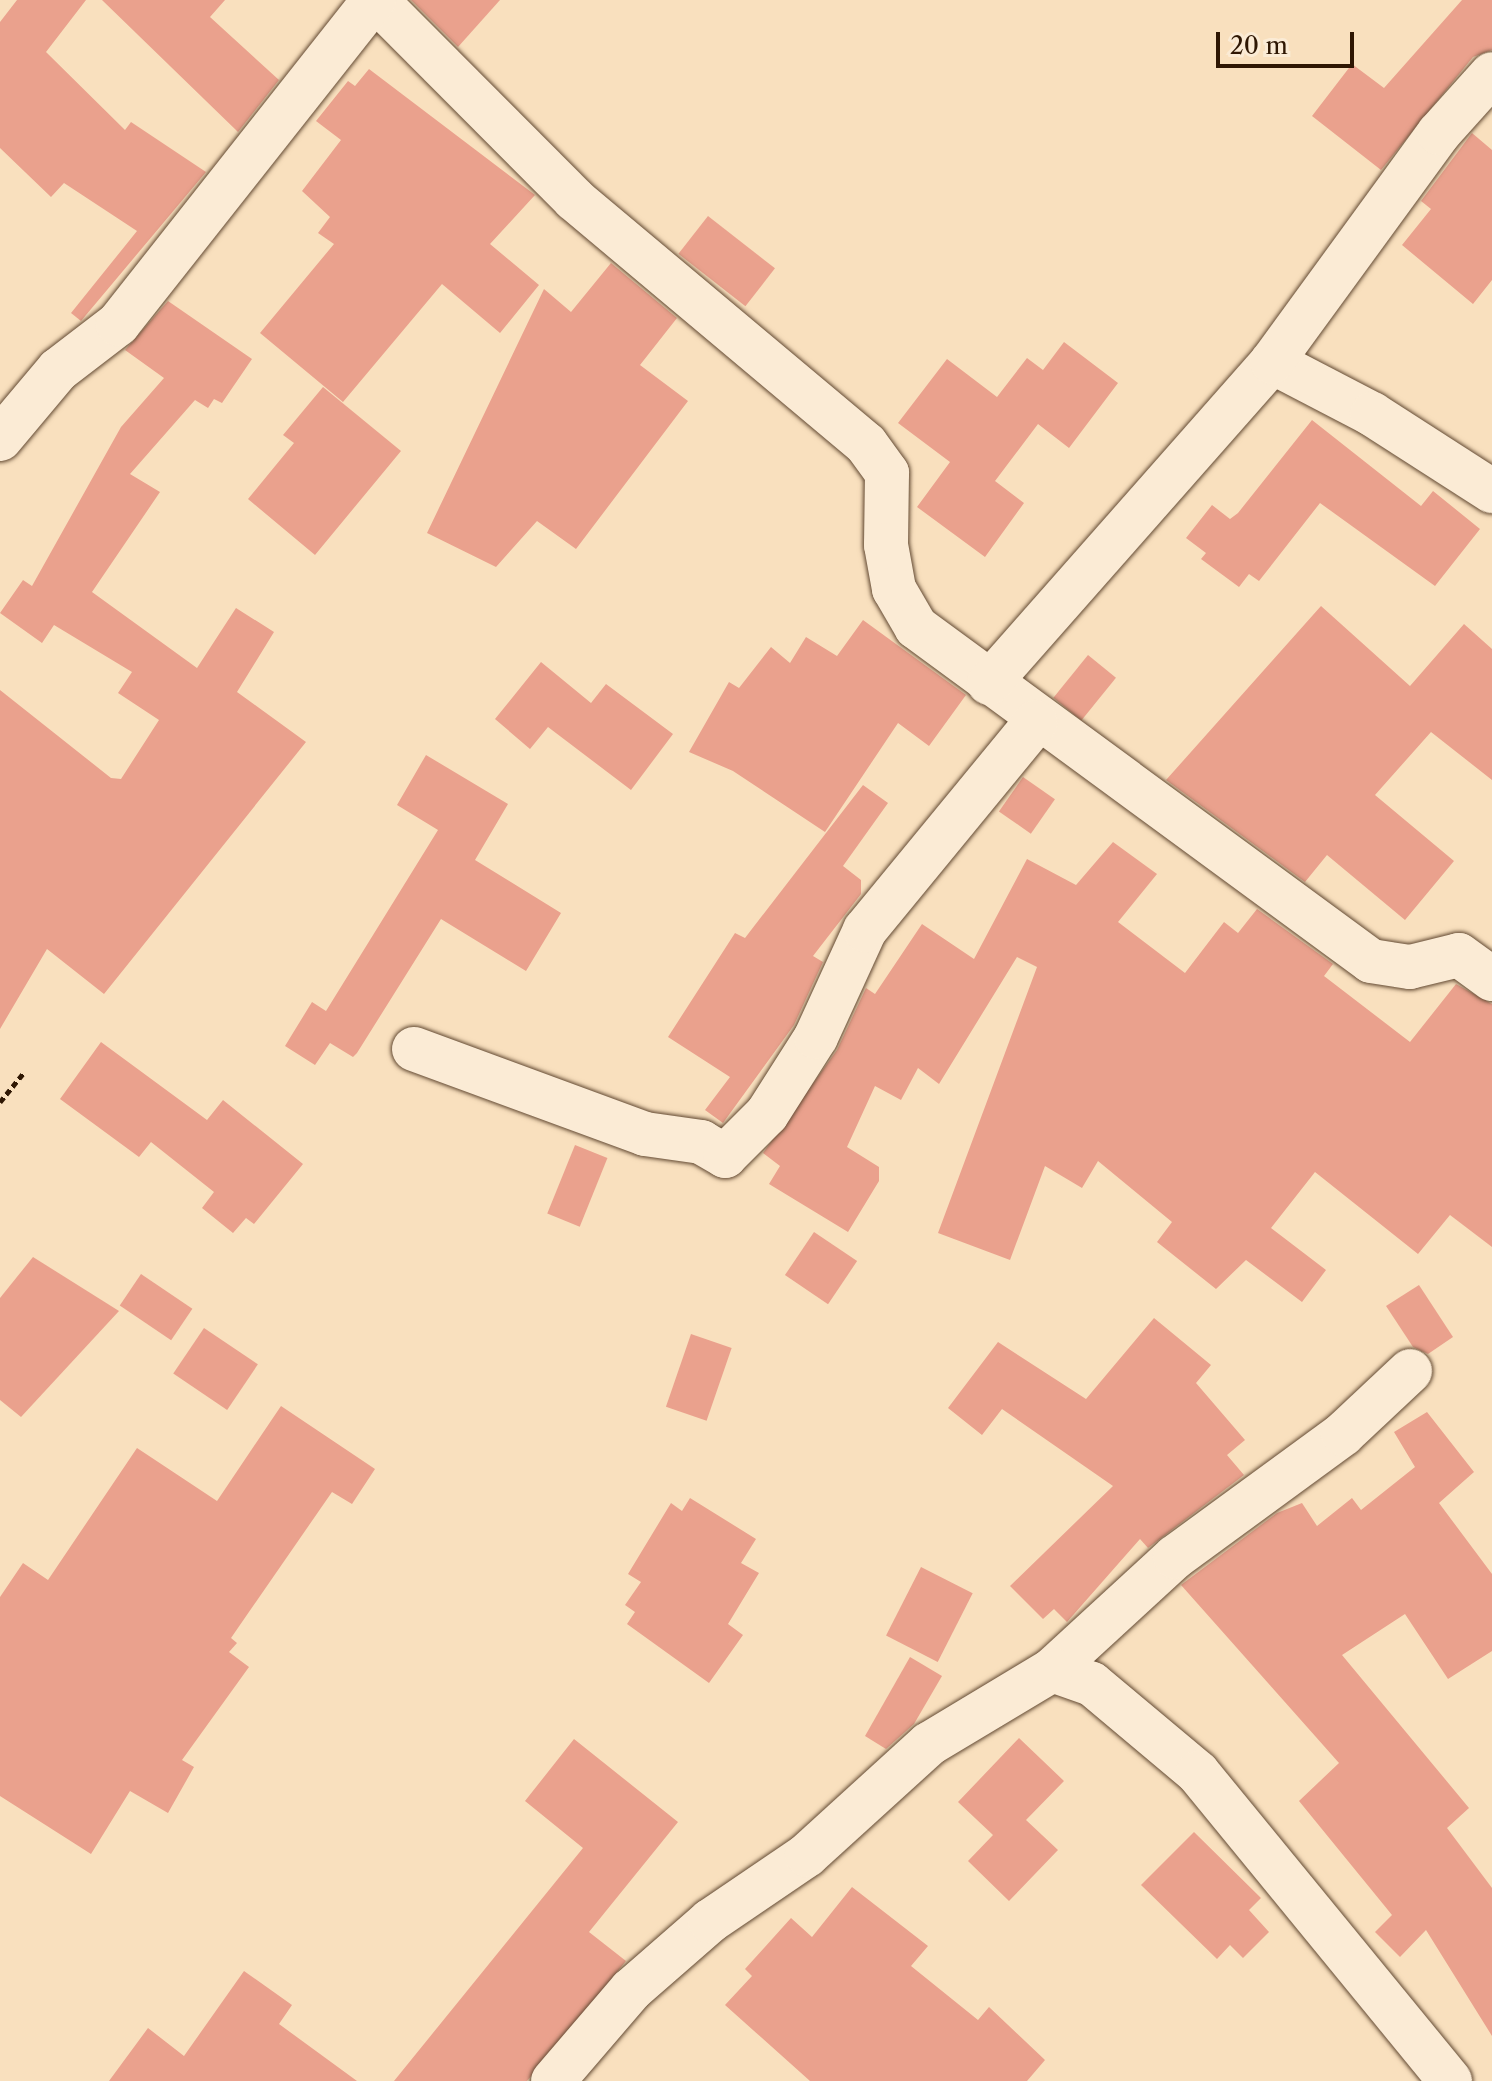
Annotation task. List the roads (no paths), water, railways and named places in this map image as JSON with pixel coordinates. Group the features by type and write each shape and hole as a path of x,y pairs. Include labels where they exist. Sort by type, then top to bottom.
{"street":[{"path":"0,439 58,370 118,324 375,0 574,199 866,444 887,473 886,545 894,589 916,627 1036,722 1371,961 1410,967 1459,955 1492,979"},
{"path":"989,683 1272,362 1439,133 1492,74"},
{"path":"1272,362 1372,414 1492,491"},
{"path":"414,1049 645,1134 701,1142 725,1156 767,1114 816,1037 865,930 1036,722"},
{"path":"553,2081 631,1990 710,1921 807,1855 929,1744 1052,1670 1175,1557 1343,1434 1410,1371"},
{"path":"1052,1670 1092,1684 1198,1773 1450,2081"}]}
